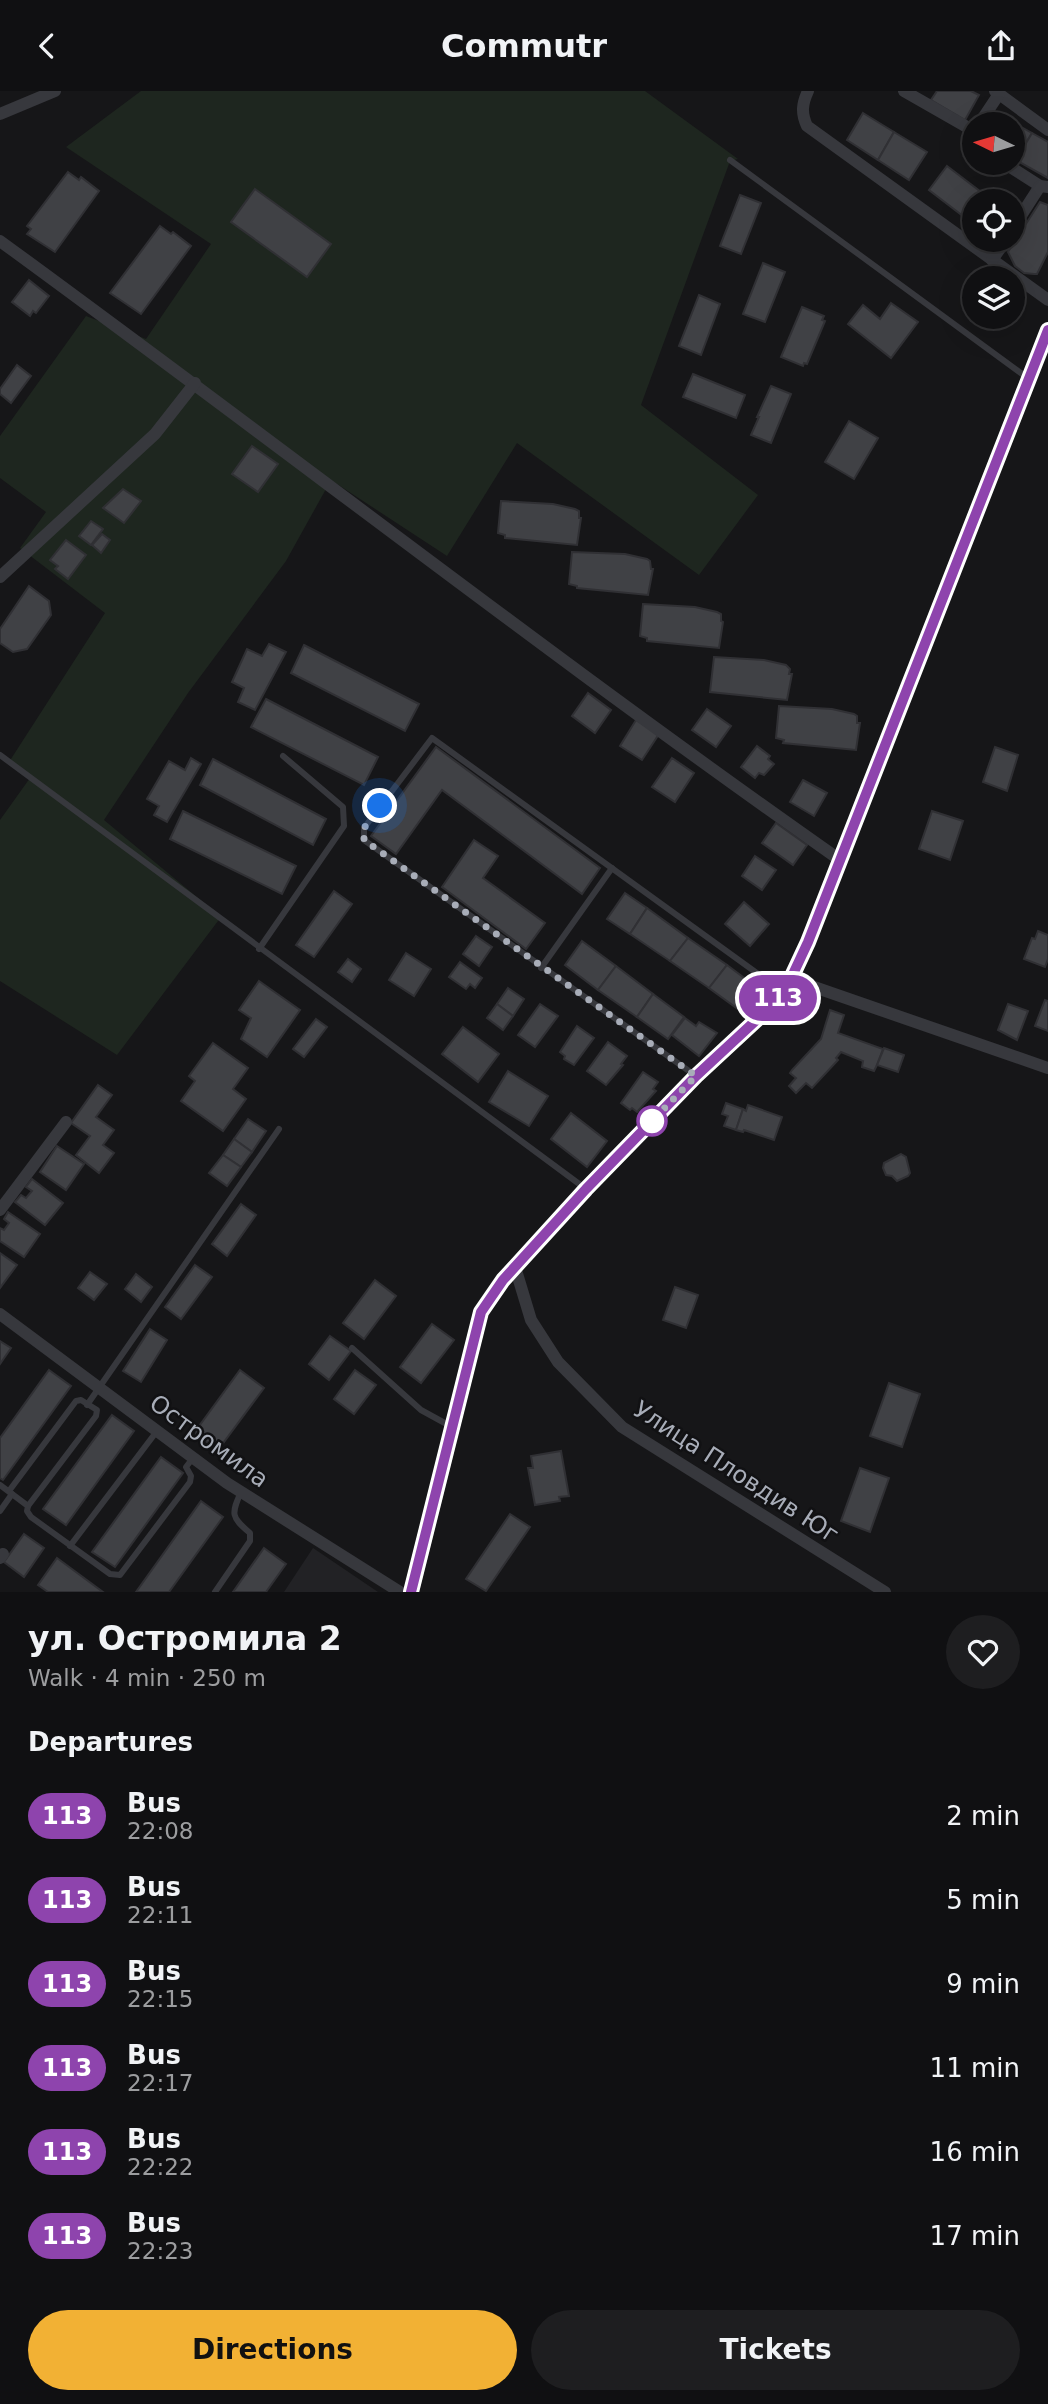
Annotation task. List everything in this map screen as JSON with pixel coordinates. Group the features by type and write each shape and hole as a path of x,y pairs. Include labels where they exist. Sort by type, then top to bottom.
{"street":[{"path":"0,114 55,91"},
{"path":"808,91 803,103 803,116 807,126 1048,300"},
{"path":"904,91 962,124"},
{"path":"986,112 997,92 1048,130"},
{"path":"1024,175 1044,187 1025,212"},
{"path":"0,241 195,383 684,751 840,860"},
{"path":"992,260 998,252"},
{"path":"411,1592 481,1312 515,1267 586,1189 696,1076 766,1011 791,979 1048,330"},
{"path":"0,577 155,434 195,383"},
{"path":"791,979 1048,1068"},
{"path":"0,1210 66,1122"},
{"name":"Улица Пловдив Юг","path":"515,1267 531,1319 558,1362 622,1427 885,1592"},
{"name":"Остромила","path":"0,1314 241,1492 400,1592"}],"lane":[{"path":"730,160 1029,379"},
{"path":"696,1076 364,840 364,828 432,738 783,992"},
{"path":"0,755 586,1189"},
{"path":"260,949 344,827 343,807 283,756"},
{"path":"541,968 612,868"},
{"path":"87,1405 279,1129"},
{"path":"352,1348 421,1410 452,1427"},
{"path":"0,1511 76,1401 81,1400 97,1410 97,1413 27,1506 27,1511 31,1517 110,1574 120,1575 190,1482 191,1476 186,1467 193,1458"},
{"path":"70,1546 157,1431"},
{"path":"0,1485 27,1506"},
{"path":"215,1592 250,1541 250,1533 234,1516 233,1509 241,1492"}],"shaded area":[{"path":"141,91 645,91 738,159 730,161 641,405 758,495 699,575 517,443 447,556 331,480 286,561 188,693 104,820 221,917 117,1055 0,981 0,820 30,778 9,762 105,613 20,548 46,512 0,478 0,436 86,316 146,339 211,244 66,147"},
{"path":"313,1548 378,1592 284,1592"}],"building":[{"path":"937,91 971,91 979,95 969,112 962,112 962,118 931,100"},
{"path":"863,113 894,132 878,160 847,140"},
{"path":"1026,130 1032,133 1026,143"},
{"path":"894,132 927,152 909,180 878,160"},
{"path":"1032,133 1048,142 1048,178 1026,166 1026,143"},
{"path":"947,166 977,189 962,189 962,215 929,190"},
{"path":"68,172 79,180 81,177 99,191 55,252 27,234 31,229 27,226"},
{"path":"255,189 331,244 307,277 231,222"},
{"path":"740,195 761,203 741,254 720,246"},
{"path":"1040,202 1048,205 1048,252 1037,274 1025,273 1025,266 1015,266 1008,252 1025,252 1025,225"},
{"path":"160,226 191,246 141,314 110,293"},
{"path":"763,263 785,272 765,322 743,314"},
{"path":"29,280 49,296 36,313 33,311 30,316 12,302"},
{"path":"699,295 720,304 701,355 679,346"},
{"path":"891,303 918,322 891,358 848,324 863,305 880,319"},
{"path":"802,307 824,316 822,320 825,321 807,364 804,363 803,366 781,357"},
{"path":"17,365 31,376 11,403 0,394 0,389"},
{"path":"693,374 745,395 736,418 683,397"},
{"path":"771,386 791,394 771,443 751,435"},
{"path":"849,421 878,438 854,479 825,462"},
{"path":"252,446 278,464 258,492 232,474"},
{"path":"123,489 141,501 124,523 103,508"},
{"path":"501,501 553,504 579,511 581,518 577,545 505,538 505,535 498,533"},
{"path":"91,521 103,529 91,545 79,536"},
{"path":"102,534 110,540 101,553 92,545"},
{"path":"66,540 86,555 68,579 55,569 58,566 50,560"},
{"path":"572,552 625,554 647,559 653,569 648,595 577,588 569,584"},
{"path":"29,586 49,601 51,615 27,649 13,652 0,643 0,629"},
{"path":"643,604 695,607 721,614 723,622 719,648 647,641 647,638 640,636"},
{"path":"269,644 286,652 255,710 238,702 244,688 232,682 247,649 262,656"},
{"path":"304,645 419,704 405,731 291,673"},
{"path":"714,657 764,660 786,665 790,669 789,674 792,674 787,700 710,692"},
{"path":"588,693 611,710 595,733 572,716"},
{"path":"266,699 378,757 364,785 251,727"},
{"path":"779,706 832,709 854,714 857,716 857,723 860,723 856,750 783,743 784,740 776,738"},
{"path":"707,709 731,726 716,747 692,730"},
{"path":"636,720 659,734 642,760 620,746"},
{"path":"757,746 770,756 768,759 774,764 764,775 759,773 755,778 741,767"},
{"path":"436,747 600,868 582,894 442,790 396,854 371,836"},
{"path":"995,747 1018,755 1007,791 983,782"},
{"path":"191,758 201,764 167,822 154,815 159,806 147,799 169,761 185,770"},
{"path":"672,758 694,773 675,802 652,787"},
{"path":"213,759 326,819 313,845 200,785"},
{"path":"803,780 827,793 814,816 790,802"},
{"path":"183,811 296,866 282,894 170,839"},
{"path":"932,811 963,821 950,860 919,849"},
{"path":"776,823 807,845 793,865 762,843"},
{"path":"474,840 498,856 483,878 545,923 526,949 442,887"},
{"path":"755,856 776,870 762,890 742,876"},
{"path":"334,891 352,904 314,957 296,945"},
{"path":"625,893 647,908 630,934 607,919"},
{"path":"744,902 769,924 750,946 725,924"},
{"path":"647,908 688,938 670,961 630,934"},
{"path":"1038,931 1048,935 1048,959 1045,967 1024,959 1032,938 1035,939"},
{"path":"476,936 492,947 479,966 463,954"},
{"path":"688,938 727,965 709,988 670,961"},
{"path":"582,941 616,966 598,990 565,965"},
{"path":"406,953 431,969 414,996 389,980"},
{"path":"348,959 361,969 352,982 338,972"},
{"path":"460,962 482,978 475,988 470,984 466,989 449,977"},
{"path":"727,965 759,989 742,1012 709,988"},
{"path":"616,966 653,994 637,1017 598,990"},
{"path":"259,981 300,1010 267,1057 241,1039 251,1018 239,1010"},
{"path":"508,988 524,999 513,1016 497,1004"},
{"path":"653,994 684,1017 668,1039 637,1017"},
{"path":"1045,1000 1048,1001 1048,1031 1035,1026"},
{"path":"497,1004 513,1016 503,1030 487,1018"},
{"path":"540,1004 558,1016 535,1047 518,1035"},
{"path":"1008,1004 1028,1011 1017,1040 998,1030"},
{"path":"830,1010 844,1015 838,1033 883,1049 877,1065 874,1071 862,1067 863,1061 841,1052 836,1058 838,1060 812,1088 806,1083 796,1093 789,1086 796,1078 790,1073 821,1039"},
{"path":"685,1018 696,1026 699,1022 717,1033 699,1056 672,1035"},
{"path":"316,1019 327,1027 304,1057 293,1049"},
{"path":"577,1026 594,1038 574,1065 564,1059 565,1056 560,1052"},
{"path":"463,1027 499,1054 478,1082 442,1054"},
{"path":"608,1042 627,1056 606,1085 587,1071"},
{"path":"213,1043 248,1068 233,1089 246,1099 223,1131 181,1101 195,1081 189,1076"},
{"path":"884,1048 904,1055 898,1072 877,1065"},
{"path":"508,1071 548,1096 529,1126 489,1102"},
{"path":"643,1072 658,1082 653,1089 656,1091 637,1112 621,1103"},
{"path":"98,1085 112,1095 96,1117 114,1130 103,1145 114,1153 99,1173 76,1155 90,1136 71,1123"},
{"path":"726,1103 743,1109 736,1130 724,1126 728,1116 722,1114"},
{"path":"748,1105 782,1117 774,1140 736,1130 743,1109 746,1111"},
{"path":"571,1113 607,1141 587,1167 551,1139"},
{"path":"248,1119 266,1131 252,1152 234,1139"},
{"path":"234,1139 252,1152 241,1167 223,1155"},
{"path":"57,1146 84,1164 66,1190 40,1172"},
{"path":"901,1154 906,1157 910,1173 897,1181 886,1175 883,1168 884,1163"},
{"path":"223,1155 241,1167 227,1186 209,1173"},
{"path":"32,1179 63,1203 45,1225 15,1202 21,1195 26,1198 32,1191 26,1187"},
{"path":"241,1204 256,1215 227,1256 212,1244"},
{"path":"8,1212 40,1234 24,1257 0,1241 0,1228 4,1230 9,1223 4,1219"},
{"path":"0,1253 17,1265 0,1288"},
{"path":"195,1265 212,1277 181,1319 165,1307"},
{"path":"90,1272 107,1284 94,1300 78,1288"},
{"path":"136,1274 152,1287 141,1302 125,1289"},
{"path":"375,1280 396,1296 364,1339 343,1323"},
{"path":"675,1287 698,1295 686,1328 663,1320"},
{"path":"432,1324 454,1340 421,1383 400,1367"},
{"path":"150,1329 167,1340 141,1382 123,1371"},
{"path":"330,1336 351,1351 329,1380 309,1364"},
{"path":"0,1341 11,1348 0,1364"},
{"path":"49,1370 71,1386 3,1480 0,1478 0,1438"},
{"path":"240,1370 264,1388 218,1450 196,1434 197,1429"},
{"path":"355,1370 376,1385 354,1414 334,1399"},
{"path":"889,1383 920,1394 902,1447 870,1436"},
{"path":"112,1415 134,1431 66,1525 43,1509"},
{"path":"561,1451 569,1496 559,1497 560,1501 535,1505 528,1468 533,1468 531,1456"},
{"path":"161,1457 183,1473 115,1567 92,1552"},
{"path":"860,1468 889,1478 870,1532 841,1521"},
{"path":"201,1501 223,1517 169,1592 136,1592"},
{"path":"510,1514 530,1527 486,1591 466,1579"},
{"path":"24,1534 44,1548 24,1577 4,1562"},
{"path":"264,1548 286,1564 266,1592 233,1592"},
{"path":"57,1558 103,1592 48,1592 38,1585"}],"bus line":[{"name":"113","path":"411,1592 481,1312 503,1280 586,1189 787,987 808,942 1048,330"}],"route":[{"path":"380,806 364,828 364,840 696,1076 652,1121"}]}
